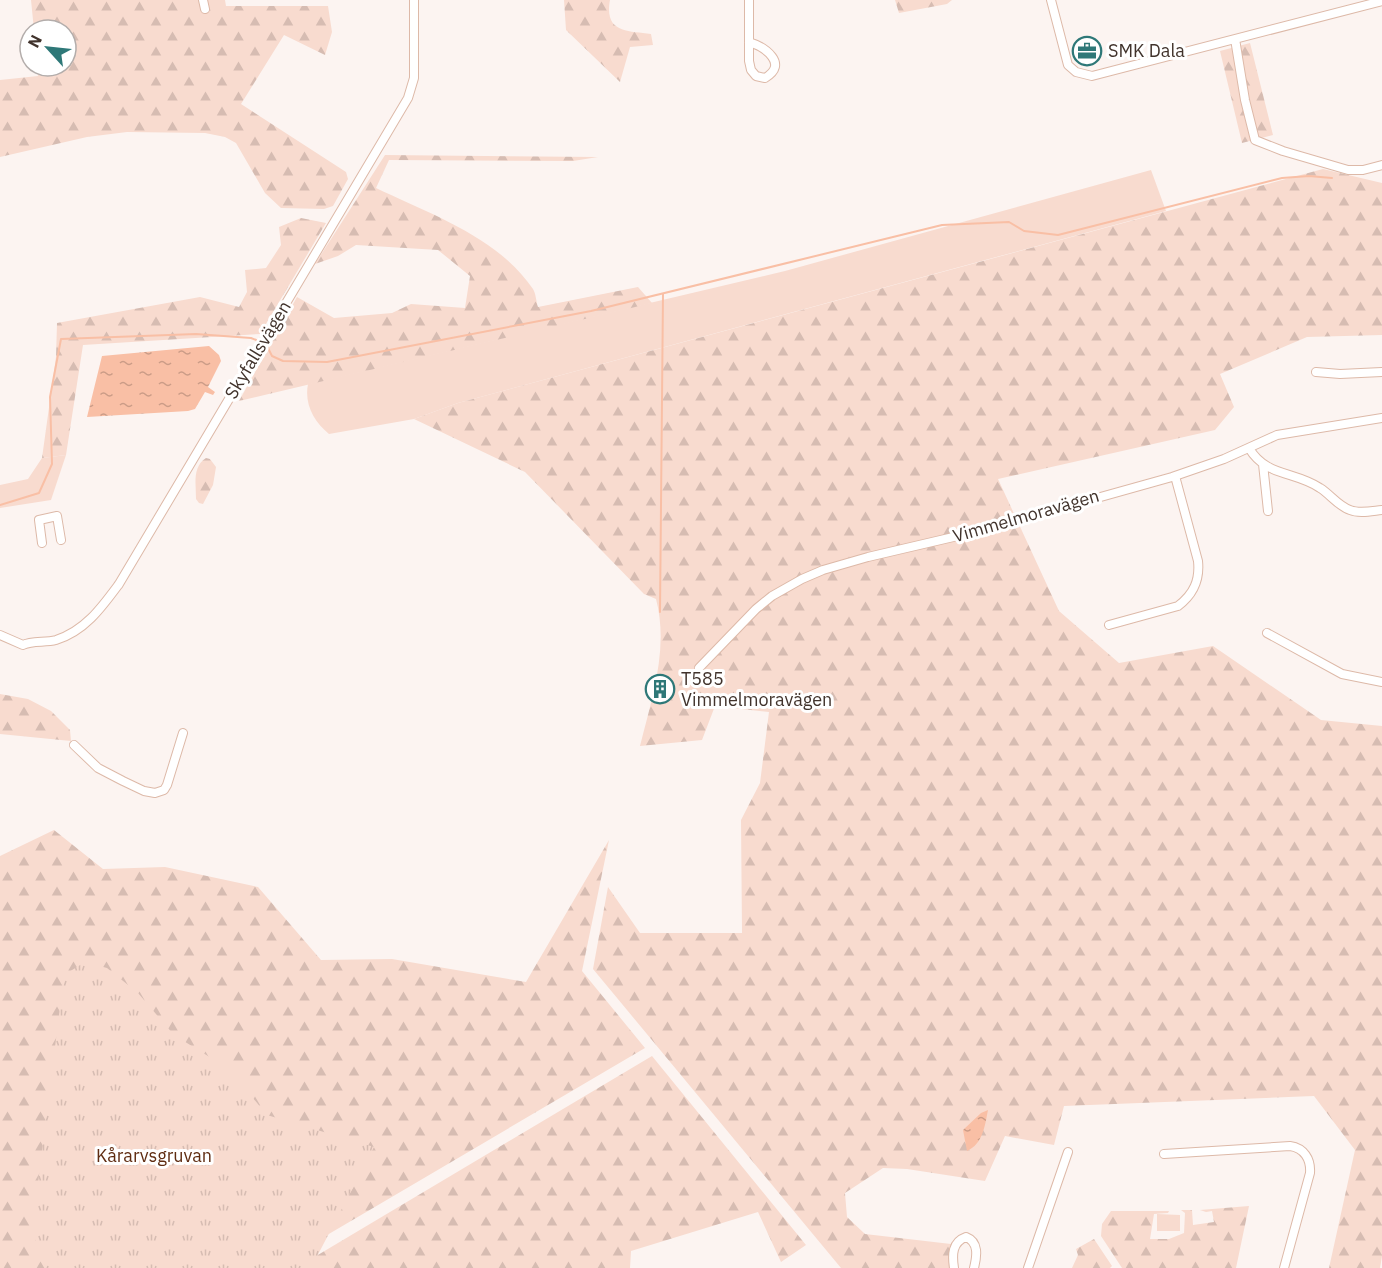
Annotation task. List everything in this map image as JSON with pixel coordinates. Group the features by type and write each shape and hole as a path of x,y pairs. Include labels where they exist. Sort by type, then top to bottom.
{"street":[{"name":"Skyfallsvägen","path":"0,635 23,645 53,640 72,632 91,620 119,584 408,98 414,78 414,0"},
{"path":"749,0 749,42 751,70 756,76 765,78 771,74 775,60 768,51 749,42"},
{"path":"1051,0 1066,62 1072,69 1085,75 1101,75 1382,1"},
{"path":"1235,39 1246,108 1255,140 1283,152 1348,170 1364,170 1382,165"},
{"path":"1316,372 1340,374 1382,372"},
{"name":"Vimmelmoravägen","path":"699,668 756,609 772,596 823,570 979,531 1175,476 1277,435 1382,418"},
{"path":"1249,448 1255,458 1263,464 1280,473 1313,484 1351,511 1382,510"},
{"path":"1263,464 1268,511"},
{"path":"1109,625 1178,606 1194,589 1198,575 1198,561 1175,476"},
{"path":"42,543 39,520 57,516 61,540"},
{"path":"1267,633 1342,674 1382,682"},
{"path":"74,745 98,768 144,791 154,793 164,790 167,785 183,733"},
{"path":"1164,1154 1290,1146 1297,1147 1305,1154 1310,1162 1310,1173 1284,1268"},
{"path":"1028,1268 1068,1152"},
{"path":"954,1268 955,1246 966,1237 975,1245 974,1268"}],"green space":[{"path":"31,0 225,0 226,6 328,6 332,32 325,55 284,35 241,104 346,172 348,179 333,206 324,209 281,208 265,193 236,143 225,137 205,133 127,132 87,137 0,157 0,80 78,78 78,18 33,18"},
{"path":"564,0 610,0 610,19 614,24 626,31 651,34 653,45 630,47 620,82 566,30"},
{"path":"895,0 952,0 947,4 899,13"},
{"path":"1250,43 1273,135 1242,143 1220,51"},
{"path":"385,155 598,157 573,161 389,160 376,188 482,241 518,271 533,289 538,307 638,287 652,303 239,401 297,297 334,318 392,313 411,304 465,308 470,276 438,250 356,245 338,256 315,264"},
{"path":"1323,169 1382,183 1382,335 1307,337 1220,374 1234,407 1215,430 998,479 1059,611 1119,663 1213,646 1321,720 1382,726 1382,1256 1380,1268 1329,1268 1355,1150 1314,1096 1064,1106 1054,1145 1005,1136 985,1181 907,1169 883,1168 845,1193 847,1217 865,1234 951,1244 955,1268 841,1268 593,969 608,887 640,933 742,933 741,820 760,783 769,712 715,706 702,740 640,746 654,691 660,654 660,617 656,599 644,594 525,472 414,419 458,403"},
{"path":"1151,170 1166,211 458,403 414,419 329,434 311,412 307,399 308,384 785,271"},
{"path":"301,218 326,223 260,334 83,345 66,455 42,458 56,357 57,323 200,297 239,307 247,292 245,270 266,268 281,245 279,227"},
{"path":"66,455 51,500 0,508 0,485 28,479 42,458"},
{"path":"206,458 210,459 216,467 213,485 203,504 196,499 196,476 199,466"},
{"path":"0,694 28,699 51,711 70,730 71,741 0,734"},
{"path":"54,830 103,869 165,867 258,887 321,960 392,959 526,982 609,840 582,971 645,1048 271,1268 0,1268 0,856"},
{"name":"Kårarvsgruvan","path":"85,962 107,968 138,993 174,1035 229,1069 267,1115 374,1147 311,1268 46,1268 32,1231 64,975"},
{"path":"652,1056 806,1245 781,1262 758,1212 631,1251 630,1268 296,1268"},
{"path":"1249,1206 1236,1268 1122,1268 1101,1236 1102,1224 1111,1211 1169,1211 1154,1214 1150,1239 1169,1239 1184,1233 1185,1213 1181,1210 1192,1210 1193,1225 1214,1222 1212,1211 1200,1210"},
{"path":"1157,1214 1180,1215 1180,1231 1157,1231"},
{"path":"1094,1239 1112,1266 1110,1268 1072,1268 1078,1255 1076,1249"}],"water":[{"path":"209,346 219,355 221,361 208,387 215,392 213,395 205,392 195,409 87,417 102,356"},
{"path":"988,1110 980,1139 967,1151 963,1130 981,1113"}],"waterway":[{"path":"0,505 39,493 52,464 50,397 61,339 196,334 251,338 266,344 272,356 283,361 327,362 591,311 942,225 1009,222 1024,231 1058,235 1282,178 1309,176 1332,178"},
{"path":"660,612 663,294"}],"place":[{"name":"SMK Dala","path":"1087,51"},
{"name":"T585 Vimmelmoravägen","path":"660,689"}]}
